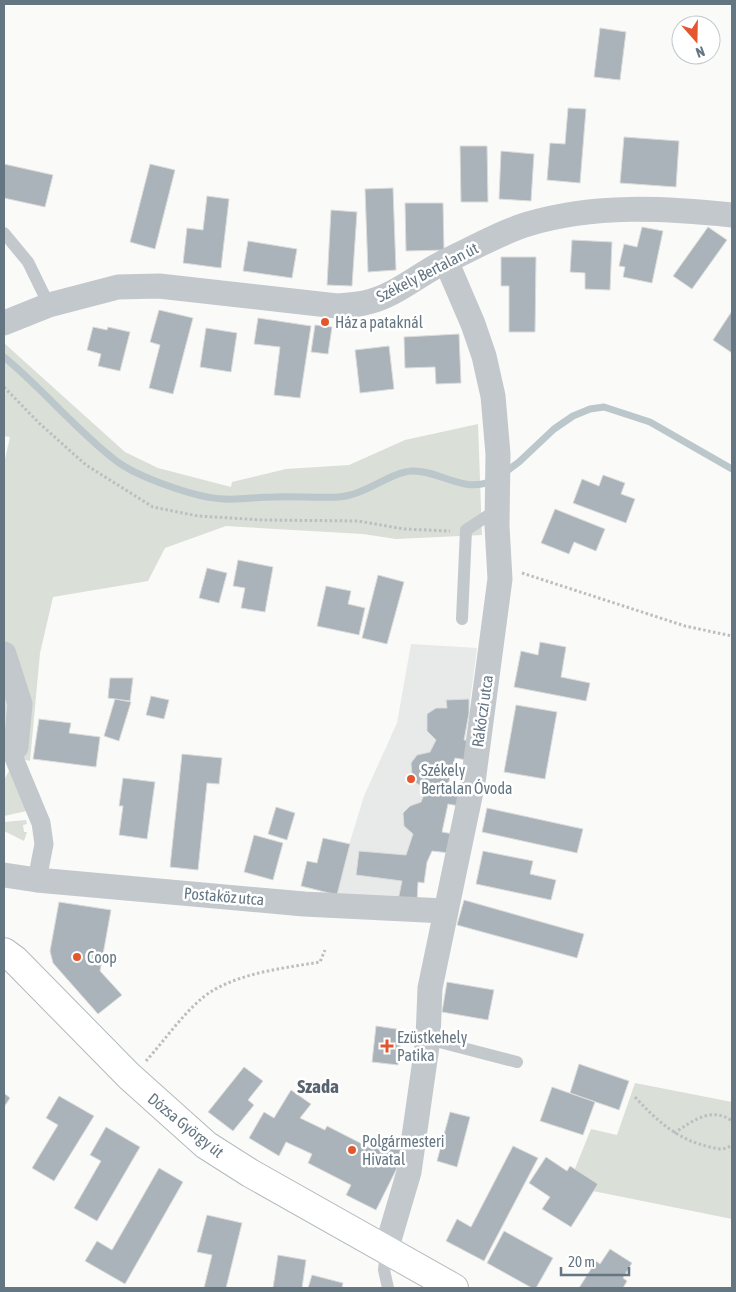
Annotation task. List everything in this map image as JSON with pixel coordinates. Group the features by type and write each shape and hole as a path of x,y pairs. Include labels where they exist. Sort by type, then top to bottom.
{"main road":[{"name":"Dózsa György út","path":"4,952 15,960 131,1078 206,1145 386,1250 423,1280 454,1288"}],"street":[{"name":"Székely Bertalan út","path":"4,323 49,305 118,288 159,286 337,306 364,303 389,294 446,261 527,225 574,214 615,209 659,209 732,215"},
{"name":"Rákóczi utca","path":"386,1250 409,1172 428,1039 430,988 473,782 500,578 498,454 493,396 484,356 474,324 446,261"},
{"path":"4,654 20,704 15,752 41,823 44,844 37,880"},
{"name":"Postaköz utca","path":"4,875 37,880 304,904 445,911"}],"lane":[{"path":"4,233 28,262 49,305"},
{"path":"462,619 466,530 498,505"},
{"path":"428,1039 517,1062"},
{"path":"386,1250 384,1270 388,1288"}],"path":[{"path":"4,387 39,423 86,465 153,508 198,516 263,520 358,521 404,529 466,530"},
{"path":"499,565 686,626 732,636"},
{"path":"131,1078 200,1000 213,990 262,973 320,962 325,950"},
{"path":"635,1098 657,1120 674,1133 701,1145 719,1149 725,1149 732,1144"},
{"path":"674,1133 706,1114 714,1114 732,1121"}],"shaded area":[{"path":"4,343 125,452 158,468 231,487 232,482 286,469 349,465 405,440 478,424 482,535 396,539 363,534 226,526 165,548 148,581 53,597 40,653 30,761 4,754 4,464 10,437 4,436"},
{"name":"Székely Bertalan Óvoda","path":"411,644 477,648 465,740 467,760 455,758 448,785 462,790 459,806 448,804 442,832 453,834 450,853 432,851 427,862 424,883 418,883 417,902 334,894 364,796 397,723"},
{"path":"13,764 27,811 4,816 4,780"},
{"path":"26,820 27,824 23,825 24,832 27,832 24,841 4,831 4,822"},
{"path":"635,1083 732,1102 732,1219 568,1186 591,1129 617,1135"}],"building":[{"path":"600,28 626,32 620,80 594,77"},
{"path":"568,108 586,109 580,183 547,180 550,143 565,144"},
{"path":"624,137 679,141 676,187 620,183"},
{"path":"460,146 487,146 488,202 461,202"},
{"path":"501,151 534,154 531,201 499,199"},
{"path":"4,164 53,175 45,207 4,198"},
{"path":"150,164 175,170 155,249 130,242"},
{"path":"393,188 396,270 368,272 365,189"},
{"path":"207,196 229,199 221,268 183,263 187,228 203,230"},
{"path":"405,203 443,203 444,250 406,251"},
{"path":"331,210 357,212 352,286 327,285"},
{"path":"642,227 663,231 652,283 623,277 625,267 619,266 624,244 637,247"},
{"path":"708,227 727,240 692,289 673,276"},
{"path":"572,240 612,242 610,290 585,289 585,273 570,272"},
{"path":"248,241 297,249 292,278 243,271"},
{"path":"501,257 536,257 535,332 509,332 509,286 501,286"},
{"path":"159,310 193,318 173,394 149,388 160,345 150,342"},
{"path":"732,311 732,353 713,340"},
{"path":"258,318 311,326 300,398 274,395 280,347 254,344"},
{"path":"315,325 332,327 328,354 311,352"},
{"path":"93,327 107,330 108,327 130,332 120,371 98,366 101,354 87,350"},
{"path":"206,328 237,333 231,372 200,367"},
{"path":"459,334 461,383 436,384 435,367 405,368 404,337"},
{"path":"389,346 394,389 360,393 355,350"},
{"path":"603,475 625,483 621,494 635,499 626,523 573,503 582,479 599,486"},
{"path":"555,509 605,529 596,551 574,542 569,554 541,543"},
{"path":"238,560 273,567 265,612 241,608 245,588 233,586"},
{"path":"207,568 227,573 219,603 199,598"},
{"path":"378,575 404,582 387,644 362,638"},
{"path":"326,586 351,591 348,604 365,608 359,635 317,626"},
{"path":"540,642 566,647 561,677 590,683 586,701 514,687 521,651 538,655"},
{"path":"110,678 133,678 130,701 108,698"},
{"path":"151,696 169,700 164,719 146,715"},
{"path":"115,699 131,702 119,741 104,736"},
{"path":"469,699 469,713 464,740 470,741 467,760 455,758 448,785 462,790 459,806 448,804 442,832 453,834 450,853 432,851 427,862 424,883 418,882 417,902 398,900 402,881 356,875 359,851 406,855 413,834 404,826 403,813 410,806 421,802 423,797 422,787 415,782 412,775 411,763 417,755 430,752 436,740 427,731 427,714 436,708 447,708 446,700"},
{"path":"516,705 557,712 545,779 504,772"},
{"path":"39,719 71,723 69,733 100,737 96,767 33,759"},
{"path":"182,754 222,758 219,784 207,783 198,870 170,867"},
{"path":"123,778 155,782 147,839 119,835 123,806 119,806"},
{"path":"276,807 295,813 287,840 268,834"},
{"path":"487,808 583,829 577,853 482,832"},
{"path":"254,835 283,843 273,880 244,872"},
{"path":"323,838 350,844 337,895 301,886 307,861 317,863"},
{"path":"483,851 533,861 530,874 556,880 551,900 476,884"},
{"path":"464,900 584,934 577,958 457,925"},
{"name":"Coop","path":"59,902 111,910 100,971 122,995 98,1014 53,963 50,951"},
{"path":"447,982 494,990 488,1020 442,1012"},
{"name":"Ezüstkehely Patika","path":"376,1026 403,1030 398,1065 372,1062"},
{"path":"579,1064 629,1081 619,1110 570,1093"},
{"path":"244,1067 263,1081 248,1100 254,1105 233,1131 208,1112"},
{"path":"552,1087 595,1102 583,1135 540,1121"},
{"name":"Polgármesteri Hivatal","path":"291,1090 311,1104 300,1118 325,1130 327,1126 370,1148 376,1137 405,1152 376,1210 346,1195 351,1185 308,1163 312,1154 286,1142 279,1156 249,1138 264,1112 274,1118"},
{"path":"4,1093 10,1098 4,1107"},
{"path":"59,1096 94,1116 54,1181 32,1168 58,1125 46,1118"},
{"path":"450,1112 470,1117 457,1167 437,1161"},
{"path":"106,1127 140,1147 97,1221 74,1208 101,1161 90,1155"},
{"path":"513,1146 538,1158 484,1261 446,1241 457,1219 471,1227"},
{"path":"546,1157 567,1171 570,1166 598,1184 571,1227 542,1209 550,1197 529,1183"},
{"path":"159,1168 183,1182 125,1284 85,1261 97,1241 112,1250"},
{"path":"207,1215 242,1223 226,1288 204,1288 212,1255 197,1252"},
{"path":"504,1231 553,1258 536,1288 532,1288 487,1263"},
{"path":"610,1249 632,1263 623,1278 627,1281 623,1288 579,1288 596,1261 600,1264"},
{"path":"278,1255 306,1260 302,1288 273,1288"},
{"path":"312,1275 343,1283 342,1288 308,1288"}],"waterway":[{"path":"4,357 115,460 152,480 198,495 230,499 338,497 358,492 395,475 412,471 433,474 472,485 483,484 493,480"},
{"path":"504,473 519,462 554,429 573,416 590,409 604,407 650,422 732,469"}],"place":[{"name":"Ház a pataknál","path":"325,322"},
{"name":"Székely Bertalan Óvoda","path":"411,779"},
{"name":"Coop","path":"77,957"},
{"name":"Ezüstkehely Patika","path":"387,1046"},
{"name":"Polgármesteri Hivatal","path":"352,1150"}],"district":[{"name":"Szada","path":"318,1086"}]}
